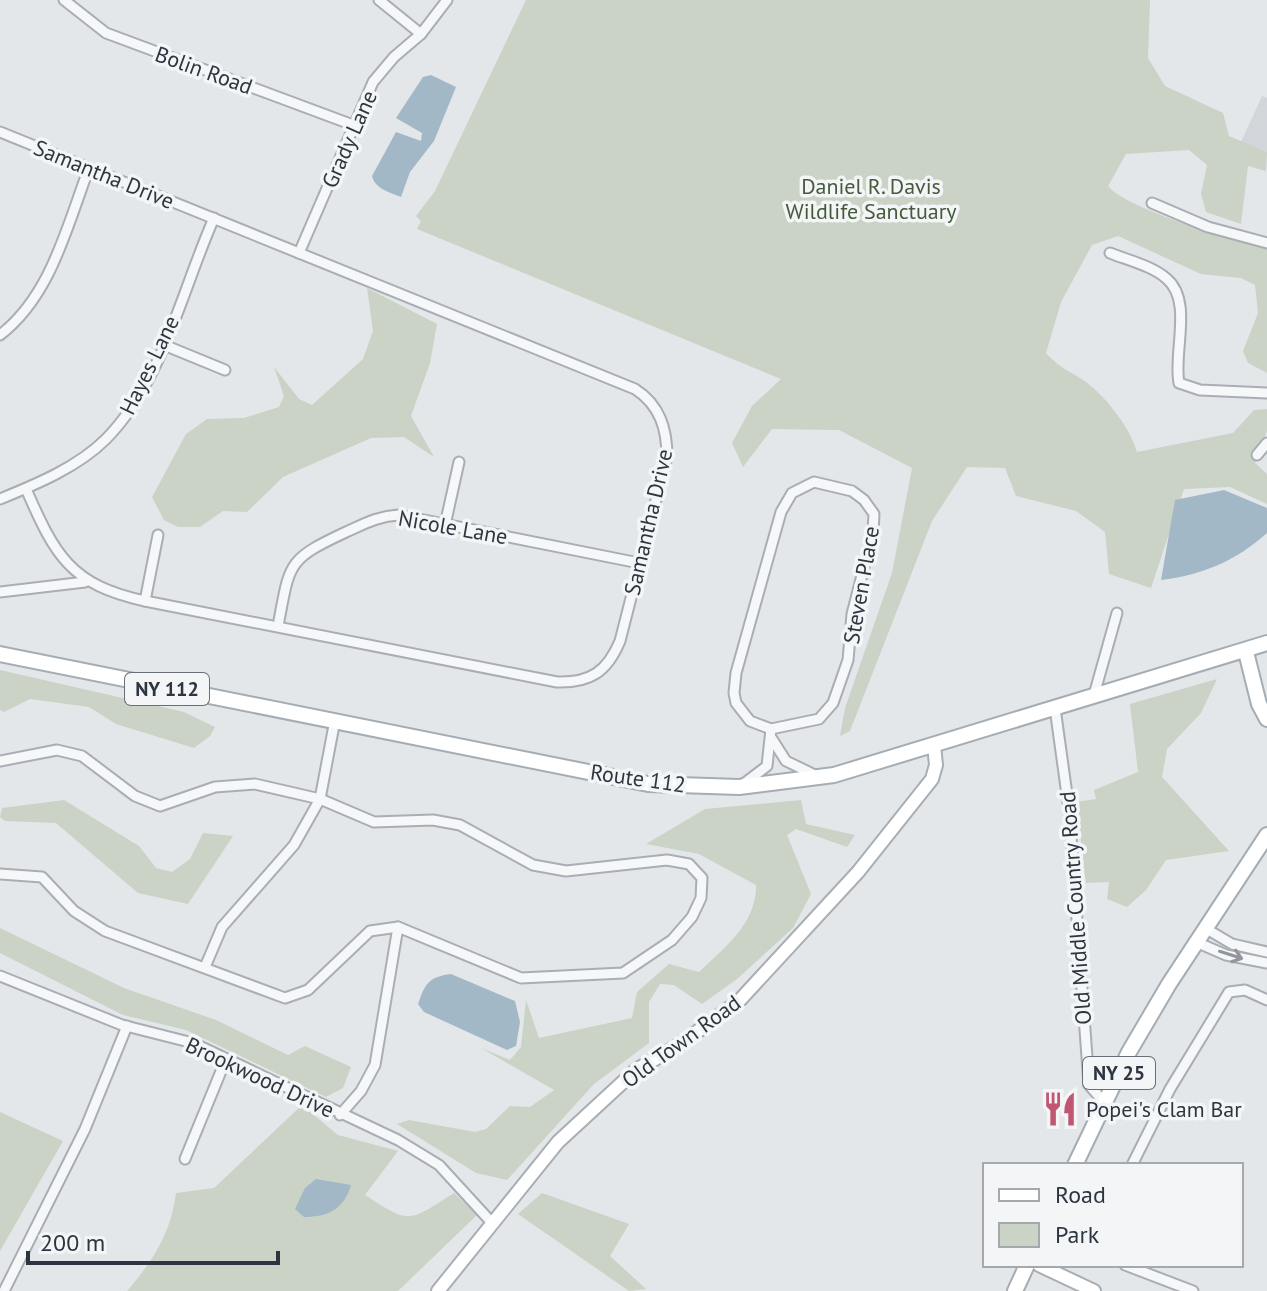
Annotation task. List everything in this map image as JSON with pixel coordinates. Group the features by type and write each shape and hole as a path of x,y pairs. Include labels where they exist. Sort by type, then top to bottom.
{"main road":[{"name":"Route 112","path":"0,654 648,784 739,787 819,777 1246,652 1267,643"},
{"path":"1246,652 1259,704 1267,719"},
{"name":"Old Town Road","path":"438,1291 558,1142 593,1107 636,1070 679,1045 739,1001 843,889 932,779 936,765 934,745"},
{"name":"NY 25","path":"1076,1163 1136,1040 1267,835"},
{"path":"1015,1291 1026,1267"},
{"path":"1043,1267 1094,1291"}],"street":[{"name":"Bolin Road","path":"64,0 106,33 353,125"},
{"path":"379,0 421,34"},
{"name":"Grady Lane","path":"299,253 373,82 394,57 421,34 447,0"},
{"name":"Samantha Drive","path":"0,132 644,395 653,404 667,435 667,457 615,652 595,676 579,682 557,682 145,601 85,582"},
{"path":"0,335 31,304 45,281 89,168"},
{"path":"1152,203 1208,227 1267,243"},
{"name":"Hayes Lane","path":"0,499 26,489 85,457 127,416 164,345 214,218"},
{"path":"1110,253 1169,280 1181,303 1175,365 1179,383 1200,390 1267,393"},
{"path":"164,345 225,370"},
{"path":"1257,455 1267,443"},
{"path":"445,525 459,462"},
{"name":"Steven Place","path":"772,734 819,719 833,703 848,660 852,614 873,532 874,514 852,491 831,484 803,486 792,493 781,512 736,673 736,703 750,721 772,734 786,761 819,777"},
{"path":"26,489 67,565 85,582"},
{"name":"Nicole Lane","path":"278,626 287,579 306,551 379,517 399,515 639,563"},
{"path":"145,601 158,535"},
{"path":"0,592 85,582"},
{"path":"1094,695 1117,613"},
{"name":"Old Middle Country Road","path":"1055,708 1069,809 1089,1085 1104,1102"},
{"path":"205,967 222,927 294,845 320,799 335,720"},
{"path":"739,787 767,766 772,734"},
{"path":"0,761 57,750 82,756 135,796 160,806 215,787 255,784 320,799 351,815 374,822 433,820 460,825 533,865 566,871 667,860 689,864 702,878 701,898 692,917 672,940 623,973 521,978 398,927 370,931 308,990 285,998 105,931 74,911 42,877 0,874"},
{"path":"340,1115 361,1091 375,1065 398,927"},
{"path":"1205,928 1232,944 1267,952"},
{"path":"1196,942 1226,955 1267,963"},
{"name":"Brookwood Drive","path":"0,976 127,1026 193,1043 398,1140 439,1165 493,1224"},
{"path":"1133,1163 1170,1089 1229,992 1245,990 1267,1000"},
{"path":"4,1291 85,1129 127,1026"},
{"path":"185,1159 226,1059"},
{"path":"1130,1267 1193,1291"}],"shaded area":[{"path":"1262,96 1267,98 1267,152 1241,142"}],"green space":[{"name":"Daniel R. Davis Wildlife Sanctuary","path":"526,0 1150,0 1148,58 1165,86 1223,113 1229,136 1267,152 1266,171 1248,166 1241,224 1206,212 1201,194 1207,165 1189,150 1126,154 1108,186 1118,195 1158,214 1267,248 1267,373 1248,363 1243,351 1258,313 1255,285 1241,278 1201,274 1118,236 1092,245 1061,302 1046,353 1098,392 1125,425 1137,452 1233,433 1254,410 1267,409 1267,431 1255,463 1267,474 1267,504 1230,487 1184,489 1151,588 1109,574 1105,532 1076,511 1016,496 1005,468 967,467 932,521 850,731 840,736 845,708 892,573 912,468 839,430 772,429 743,467 732,443 752,406 781,379 417,229 421,221 416,216 435,191"},
{"path":"367,288 437,324 430,363 411,416 434,457 404,437 371,438 283,477 247,512 223,511 200,527 178,527 164,520 152,497 186,434 207,419 244,418 279,407 284,396 274,367 299,399 312,405 363,359 373,331"},
{"path":"0,670 184,712 215,727 210,736 194,748 116,724 89,707 30,699 4,712 0,710"},
{"path":"1217,679 1201,713 1167,749 1162,777 1229,851 1166,860 1146,890 1127,907 1107,899 1109,882 1086,883 1076,802 1096,799 1094,790 1138,772 1130,704"},
{"path":"64,800 139,846 156,868 172,872 190,859 203,833 233,836 188,904 138,893 56,823 5,821 0,817 2,808"},
{"path":"801,800 806,824 855,835 847,847 796,829 787,835 811,894 793,928 737,979 702,1004 674,985 660,984 649,1002 649,1043 594,1084 507,1180 476,1173 397,1124 409,1120 475,1132 486,1129 510,1106 530,1107 554,1090 481,1048 510,1060 521,1047 526,1000 539,1038 632,1018 637,992 669,964 699,972 737,934 751,911 756,885 699,854 646,844 705,809"},
{"path":"0,928 124,988 216,1020 288,1055 305,1046 351,1067 343,1088 326,1097 186,1030 123,1015 0,953"},
{"path":"302,1105 338,1135 398,1151 365,1195 380,1205 410,1216 427,1210 454,1193 477,1215 398,1291 127,1291 145,1269 165,1234 176,1193 214,1188"},
{"path":"0,1112 63,1141 0,1251"},
{"path":"542,1193 629,1224 610,1256 646,1289 629,1291 518,1214"}],"water":[{"path":"431,75 456,87 434,141 410,172 401,197 379,187 372,176 396,132 421,141 422,133 396,118 423,77"},
{"path":"1224,490 1267,508 1267,533 1218,565 1161,580 1175,500"},
{"path":"451,974 515,1001 520,1022 516,1046 507,1050 424,1012 418,1004 425,987 437,977"},
{"path":"316,1179 351,1185 344,1200 334,1210 304,1217 295,1209 305,1188"}],"place":[{"name":"Popei's Clam Bar","path":"1060,1109"}]}
